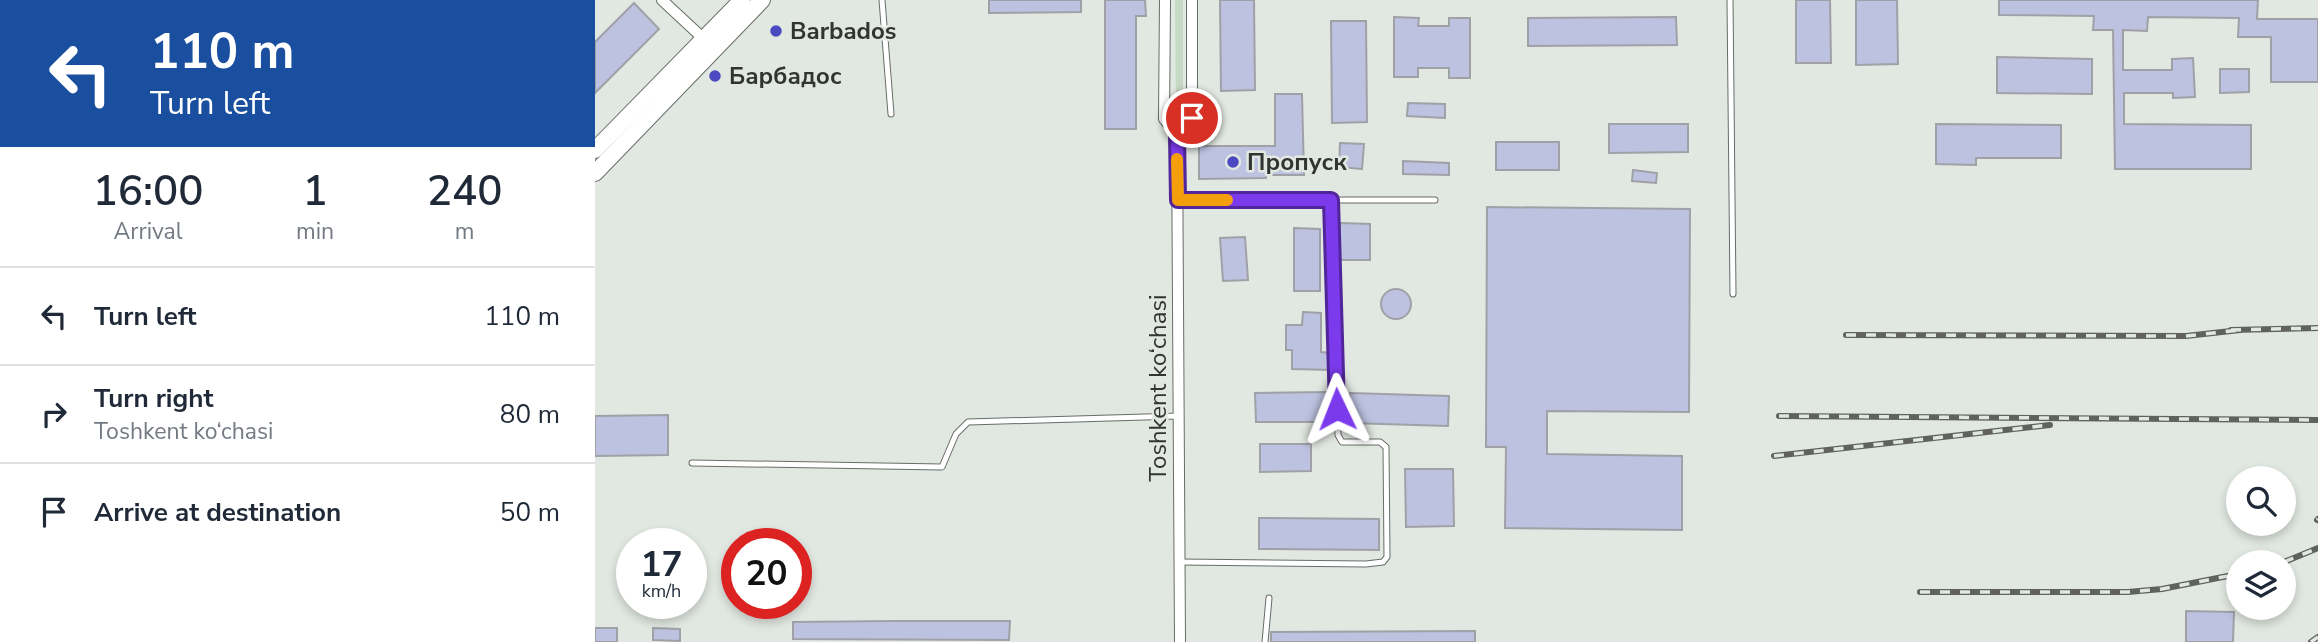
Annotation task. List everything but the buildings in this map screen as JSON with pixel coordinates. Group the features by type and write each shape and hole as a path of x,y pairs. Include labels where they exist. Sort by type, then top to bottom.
{"main road":[{"path":"595,173 709,44 742,0"},
{"path":"598,141 762,0"}],"street":[{"path":"663,0 709,44"},
{"name":"Toshkent ko‘chasi","path":"1165,0 1164,119 1177,134 1180,642"},
{"name":"Toshkent ko‘chasi","path":"1177,134 1192,118 1192,0"}],"lane":[{"path":"882,0 891,114"},
{"path":"1730,0 1733,295"},
{"path":"1178,200 1435,200"},
{"path":"1180,562 1366,564 1383,562 1387,557 1386,447 1380,442 1342,442 1338,435 1331,200"},
{"path":"692,463 942,467 956,434 968,422 1179,416"},
{"path":"1265,642 1269,598"}],"green space":[{"path":"1175,0 1183,0 1183,113 1180,120 1176,113"}],"railway":[{"path":"2231,330 2318,328"},
{"path":"1846,335 2186,336 2240,330"},
{"path":"1779,416 2318,420"},
{"path":"1774,456 2050,425"},
{"path":"2296,557 2318,548"},
{"path":"1920,592 2128,592 2162,589 2226,576"},
{"path":"2311,642 2318,637"}],"slow traffic":[{"path":"1177,159 1178,200 1227,200"}],"place":[{"name":"Barbados","path":"776,31"},
{"name":"Барбадос","path":"715,76"},
{"name":"Пропуск","path":"1233,162"}],"route":[{"path":"1192,118 1177,134 1178,200 1331,200 1337,409"}]}
